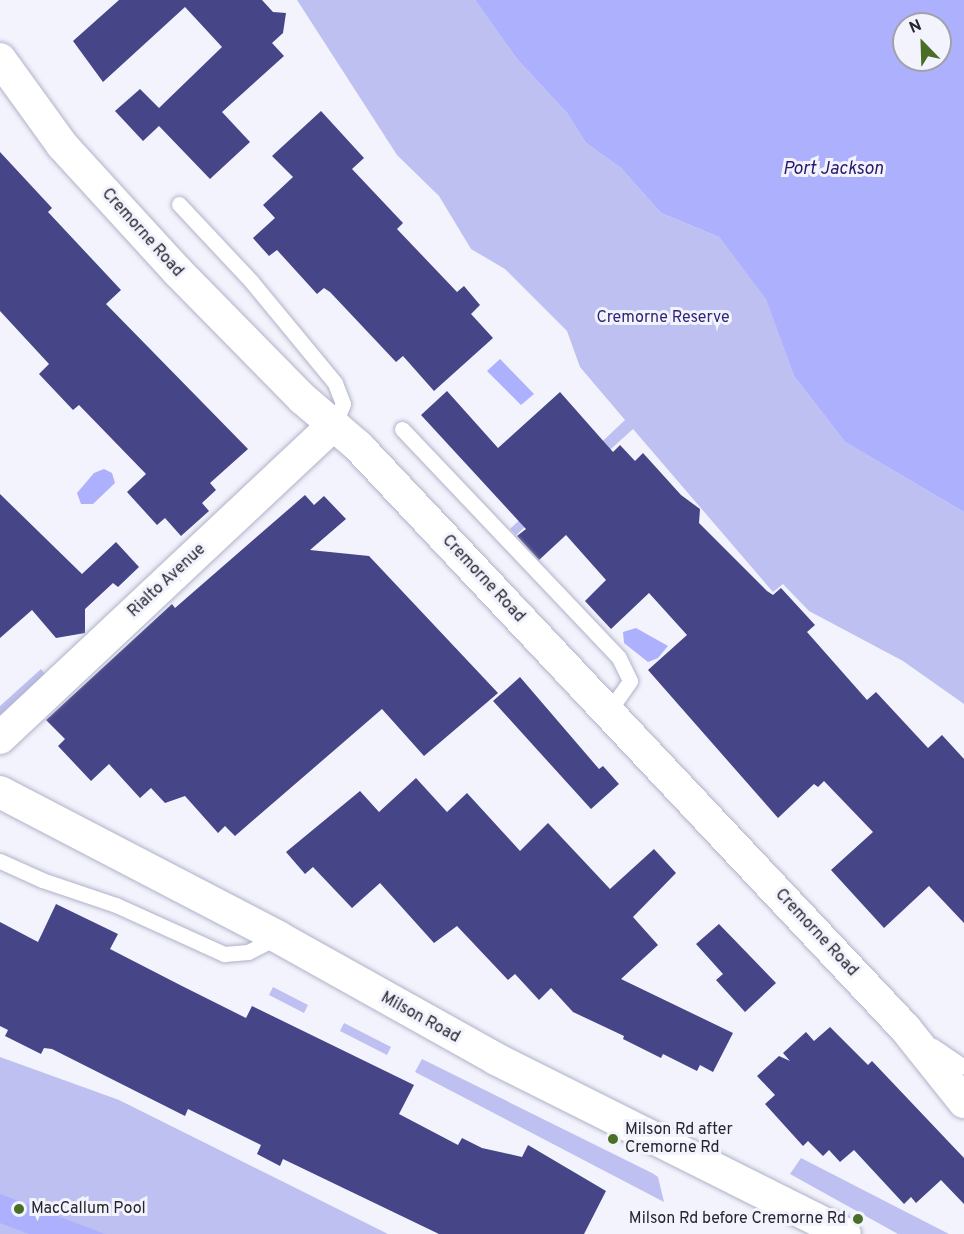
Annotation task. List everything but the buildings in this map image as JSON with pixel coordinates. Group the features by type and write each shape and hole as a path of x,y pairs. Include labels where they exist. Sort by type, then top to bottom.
{"street":[{"name":"Cremorne Road","path":"0,59 62,145 178,272 303,399 334,424 608,712 905,1028 964,1102"},
{"name":"Rialto Avenue","path":"0,738 334,424"},
{"name":"Milson Road","path":"0,792 278,937 496,1059 845,1234"}],"lane":[{"path":"178,204 251,281 335,383 344,404 334,424"},
{"path":"402,429 619,658 630,681 608,712"},
{"path":"0,861 42,880 116,904 224,954 248,952 278,937"},
{"path":"905,1028 964,1067"}],"green space":[{"name":"Cremorne Reserve","path":"297,0 475,0 517,59 567,113 586,143 621,168 661,213 719,237 766,298 794,376 845,442 964,512 964,704 903,661 809,611 783,584 773,592 633,429 516,535 510,529 625,420 580,367 567,331 505,269 471,249 439,196 397,155"},
{"path":"41,669 45,674 0,715 0,706"},
{"path":"273,987 308,1005 304,1013 269,995"},
{"path":"344,1023 391,1047 387,1055 340,1031"},
{"path":"0,1057 119,1100 388,1234 0,1234"},
{"path":"422,1059 652,1173 658,1177 664,1202 415,1072"},
{"path":"801,1158 949,1234 898,1234 790,1174"}],"water":[{"name":"Port Jackson","path":"475,0 964,0 964,512 845,442 794,376 766,299 719,237 661,213 621,168 586,143 567,113 517,59"},
{"path":"500,359 534,394 521,405 487,371"},
{"path":"104,469 112,473 115,483 93,504 81,504 77,493 94,473"},
{"path":"636,628 668,646 658,658 648,662 624,643 623,632"},
{"name":"MacCallum Pool","path":"0,1194 105,1234 29,1234 0,1223"}],"place":[{"name":"Milson Rd after Cremorne Rd","path":"613,1139"},
{"name":"MacCallum Pool","path":"19,1209"},
{"name":"Milson Rd before Cremorne Rd","path":"858,1219"}]}
